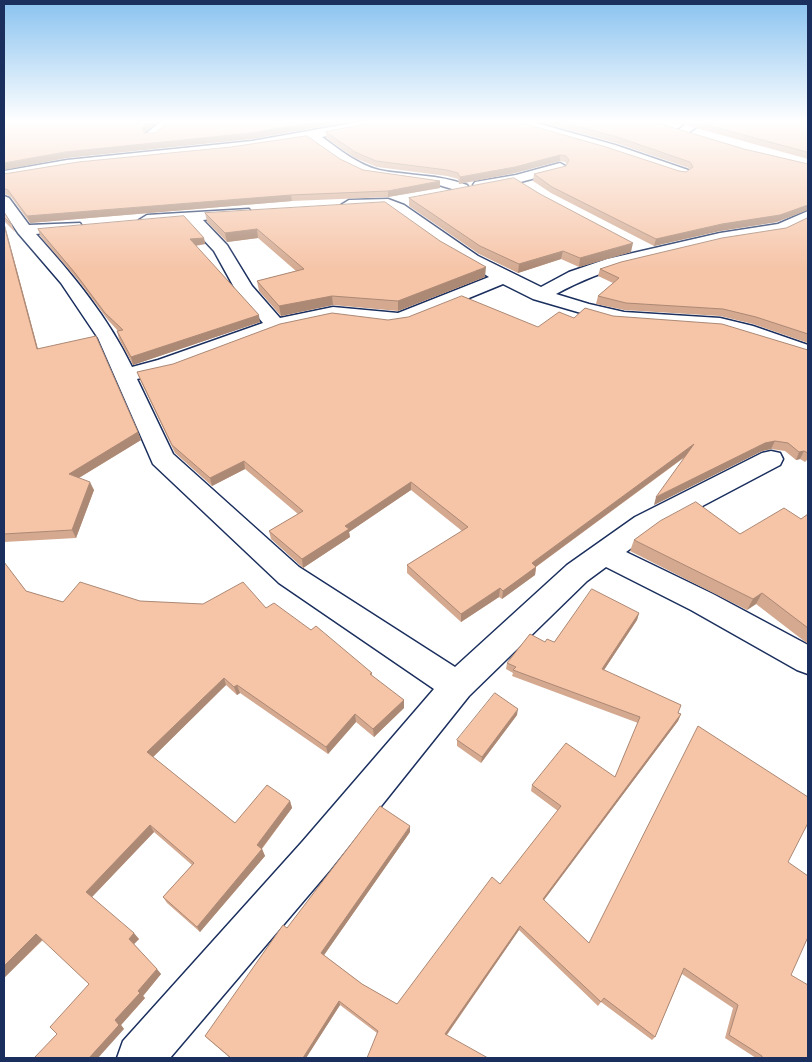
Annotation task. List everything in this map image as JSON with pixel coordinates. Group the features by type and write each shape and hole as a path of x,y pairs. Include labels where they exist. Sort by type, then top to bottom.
{"street":[{"path":"4,175 24,171"},
{"path":"366,171 391,176 436,179 462,188"},
{"path":"433,194 517,179 547,171"},
{"path":"679,171 683,172"},
{"path":"517,179 531,188"},
{"path":"330,206 388,204 414,197"},
{"path":"388,204 398,208 477,264 540,294 615,316 708,322 760,335 808,352"},
{"path":"132,221 264,210"},
{"path":"11,214 93,224"},
{"path":"11,214 68,280 108,338 162,458 290,575 457,686"},
{"path":"190,216 221,249 244,289 275,325"},
{"path":"540,294 575,276 613,263 654,255 720,238 755,234 783,228 808,216"},
{"path":"628,242 654,255"},
{"path":"124,376 166,364 275,325 333,313 388,320 401,319 504,278"},
{"path":"140,1058 316,856 457,686 523,623 577,574 645,524 771,459"},
{"path":"604,554 702,602 808,660"}],"building":[{"path":"25,171 367,171 440,181 388,191 291,195 27,216 8,190 4,188 4,174"},
{"path":"449,171 495,171 460,177 458,173"},
{"path":"548,171 808,171 808,205 780,215 722,224 656,239 552,187 534,174"},
{"path":"514,178 540,194 633,243 580,258 563,251 519,264 480,246 409,198"},
{"path":"385,202 440,241 486,267 398,301 332,296 279,306 257,281 304,269 257,229 225,233 205,213"},
{"path":"4,212 12,225 4,217"},
{"path":"184,216 204,238 190,239 259,315 131,357 117,331 123,330 105,313 38,229"},
{"path":"808,218 808,334 756,317 723,309 626,303 598,296 619,278 600,269 621,262 722,238 786,228"},
{"path":"4,225 37,349 96,336 138,432 69,474 90,482 72,530 4,534"},
{"path":"462,296 538,327 559,312 574,318 585,308 613,316 722,324 808,350 808,453 804,451 799,452 788,443 775,441 765,443 656,497 694,444 532,563 536,567 503,591 500,588 461,614 407,565 468,527 411,482 345,526 349,529 302,559 269,531 303,511 244,461 210,478 172,445 137,372 173,364 280,324 332,313 388,320 408,317"},
{"path":"696,502 740,534 784,508 801,519 808,514 808,628 762,593 753,599 634,540 660,521"},
{"path":"4,562 26,591 63,602 80,582 140,601 203,604 243,582 266,608 274,603 311,630 316,626 372,673 370,674 404,700 373,729 355,714 326,747 237,685 234,687 224,678 147,752 235,823 267,785 290,801 257,845 262,849 197,927 163,897 194,863 150,825 86,892 134,933 129,939 157,969 138,991 140,993 115,1020 119,1025 89,1058 34,1058 57,1034 50,1027 89,984 36,934 4,966"},
{"path":"592,589 639,613 602,669 681,705 678,713 681,714 543,899 589,943 698,726 808,797 808,823 788,862 808,876 808,937 791,975 808,985 808,1058 762,1058 762,1056 729,1035 738,1005 684,968 655,1037 604,998 601,1002 520,926 445,1034 488,1058 367,1058 378,1031 339,1001 303,1058 231,1058 205,1036 283,925 287,928 380,806 410,826 321,953 362,984 397,1004 492,877 500,884 561,806 532,785 566,743 615,777 640,717 513,670 516,667 507,663 530,634 545,642 547,639 554,642"},
{"path":"495,693 518,709 482,757 457,740"}]}
